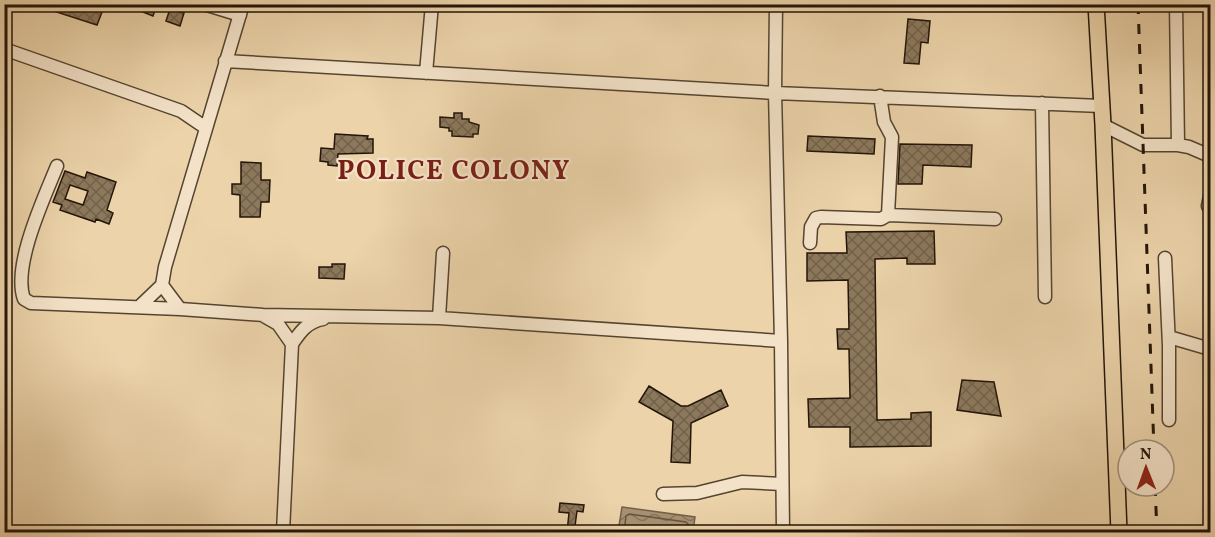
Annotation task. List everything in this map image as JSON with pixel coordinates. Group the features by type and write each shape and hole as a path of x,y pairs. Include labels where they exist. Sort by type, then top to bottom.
{"main road":[{"path":"1096,4 1119,532"}],"street":[{"path":"139,307 162,285 165,267 242,10 204,4"},
{"path":"426,73 432,4"},
{"path":"776,4 775,93 783,532"},
{"path":"1176,4 1178,145"},
{"path":"4,49 181,111 206,128"},
{"path":"225,61 775,93 1101,106"},
{"path":"880,96 884,122 892,137 888,216"},
{"path":"1042,103 1045,297"},
{"path":"1103,125 1143,145 1178,145 1210,156"},
{"path":"57,166 26,246 21,291 24,299 31,303 263,315 439,318 781,340"},
{"path":"810,243 811,227 816,218 821,217 995,219"},
{"path":"439,318 443,253"},
{"path":"1165,258 1169,337 1169,420"},
{"path":"162,285 180,309"},
{"path":"263,315 278,324 292,344"},
{"path":"283,532 292,344 301,330 308,325 333,316"},
{"path":"1169,337 1210,349"},
{"path":"663,494 697,493 741,482 782,484"}],"water":[{"path":"622,507 695,517 693,532 618,532"}],"building":[{"path":"38,4 77,4 102,12 97,25 38,6"},
{"path":"123,4 157,4 153,16"},
{"path":"170,9 184,13 180,26 166,21"},
{"path":"908,19 930,21 928,43 921,42 919,64 904,63"},
{"path":"454,113 462,113 462,119 469,119 469,122 479,125 478,134 473,134 473,137 452,136 449,128 440,127 440,117 454,118"},
{"path":"335,134 368,136 367,139 373,139 373,153 338,154 337,166 320,161 321,148 334,149"},
{"path":"808,136 875,139 874,154 807,151"},
{"path":"900,144 972,145 971,167 923,165 922,184 898,184"},
{"path":"241,162 261,163 261,180 270,180 269,202 261,202 260,217 240,217 240,195 232,194 232,184 241,184"},
{"path":"65,171 85,178 87,172 116,182 107,210 113,213 109,224 96,219 95,222 60,210 62,205 53,202","holes":["70,185 88,191 83,205 65,199"]},
{"path":"934,231 935,264 907,264 907,258 875,259 877,420 911,419 911,413 931,412 931,446 850,447 850,427 809,427 808,399 850,398 849,349 838,349 837,329 849,329 848,280 807,281 807,253 847,253 846,232"},
{"path":"332,264 345,264 344,279 319,278 319,267 332,267"},
{"path":"962,380 994,382 1001,416 957,410"},
{"path":"649,386 681,406 688,406 721,390 728,406 691,423 690,463 671,462 673,421 639,402"},
{"path":"560,503 584,505 583,512 577,511 575,526 589,527 589,532 567,532 569,513 559,512"}],"railway":[{"path":"1138,4 1154,438"},
{"path":"1156,498 1157,532"}],"district":[{"name":"POLICE COLONY","path":"454,170"}]}
